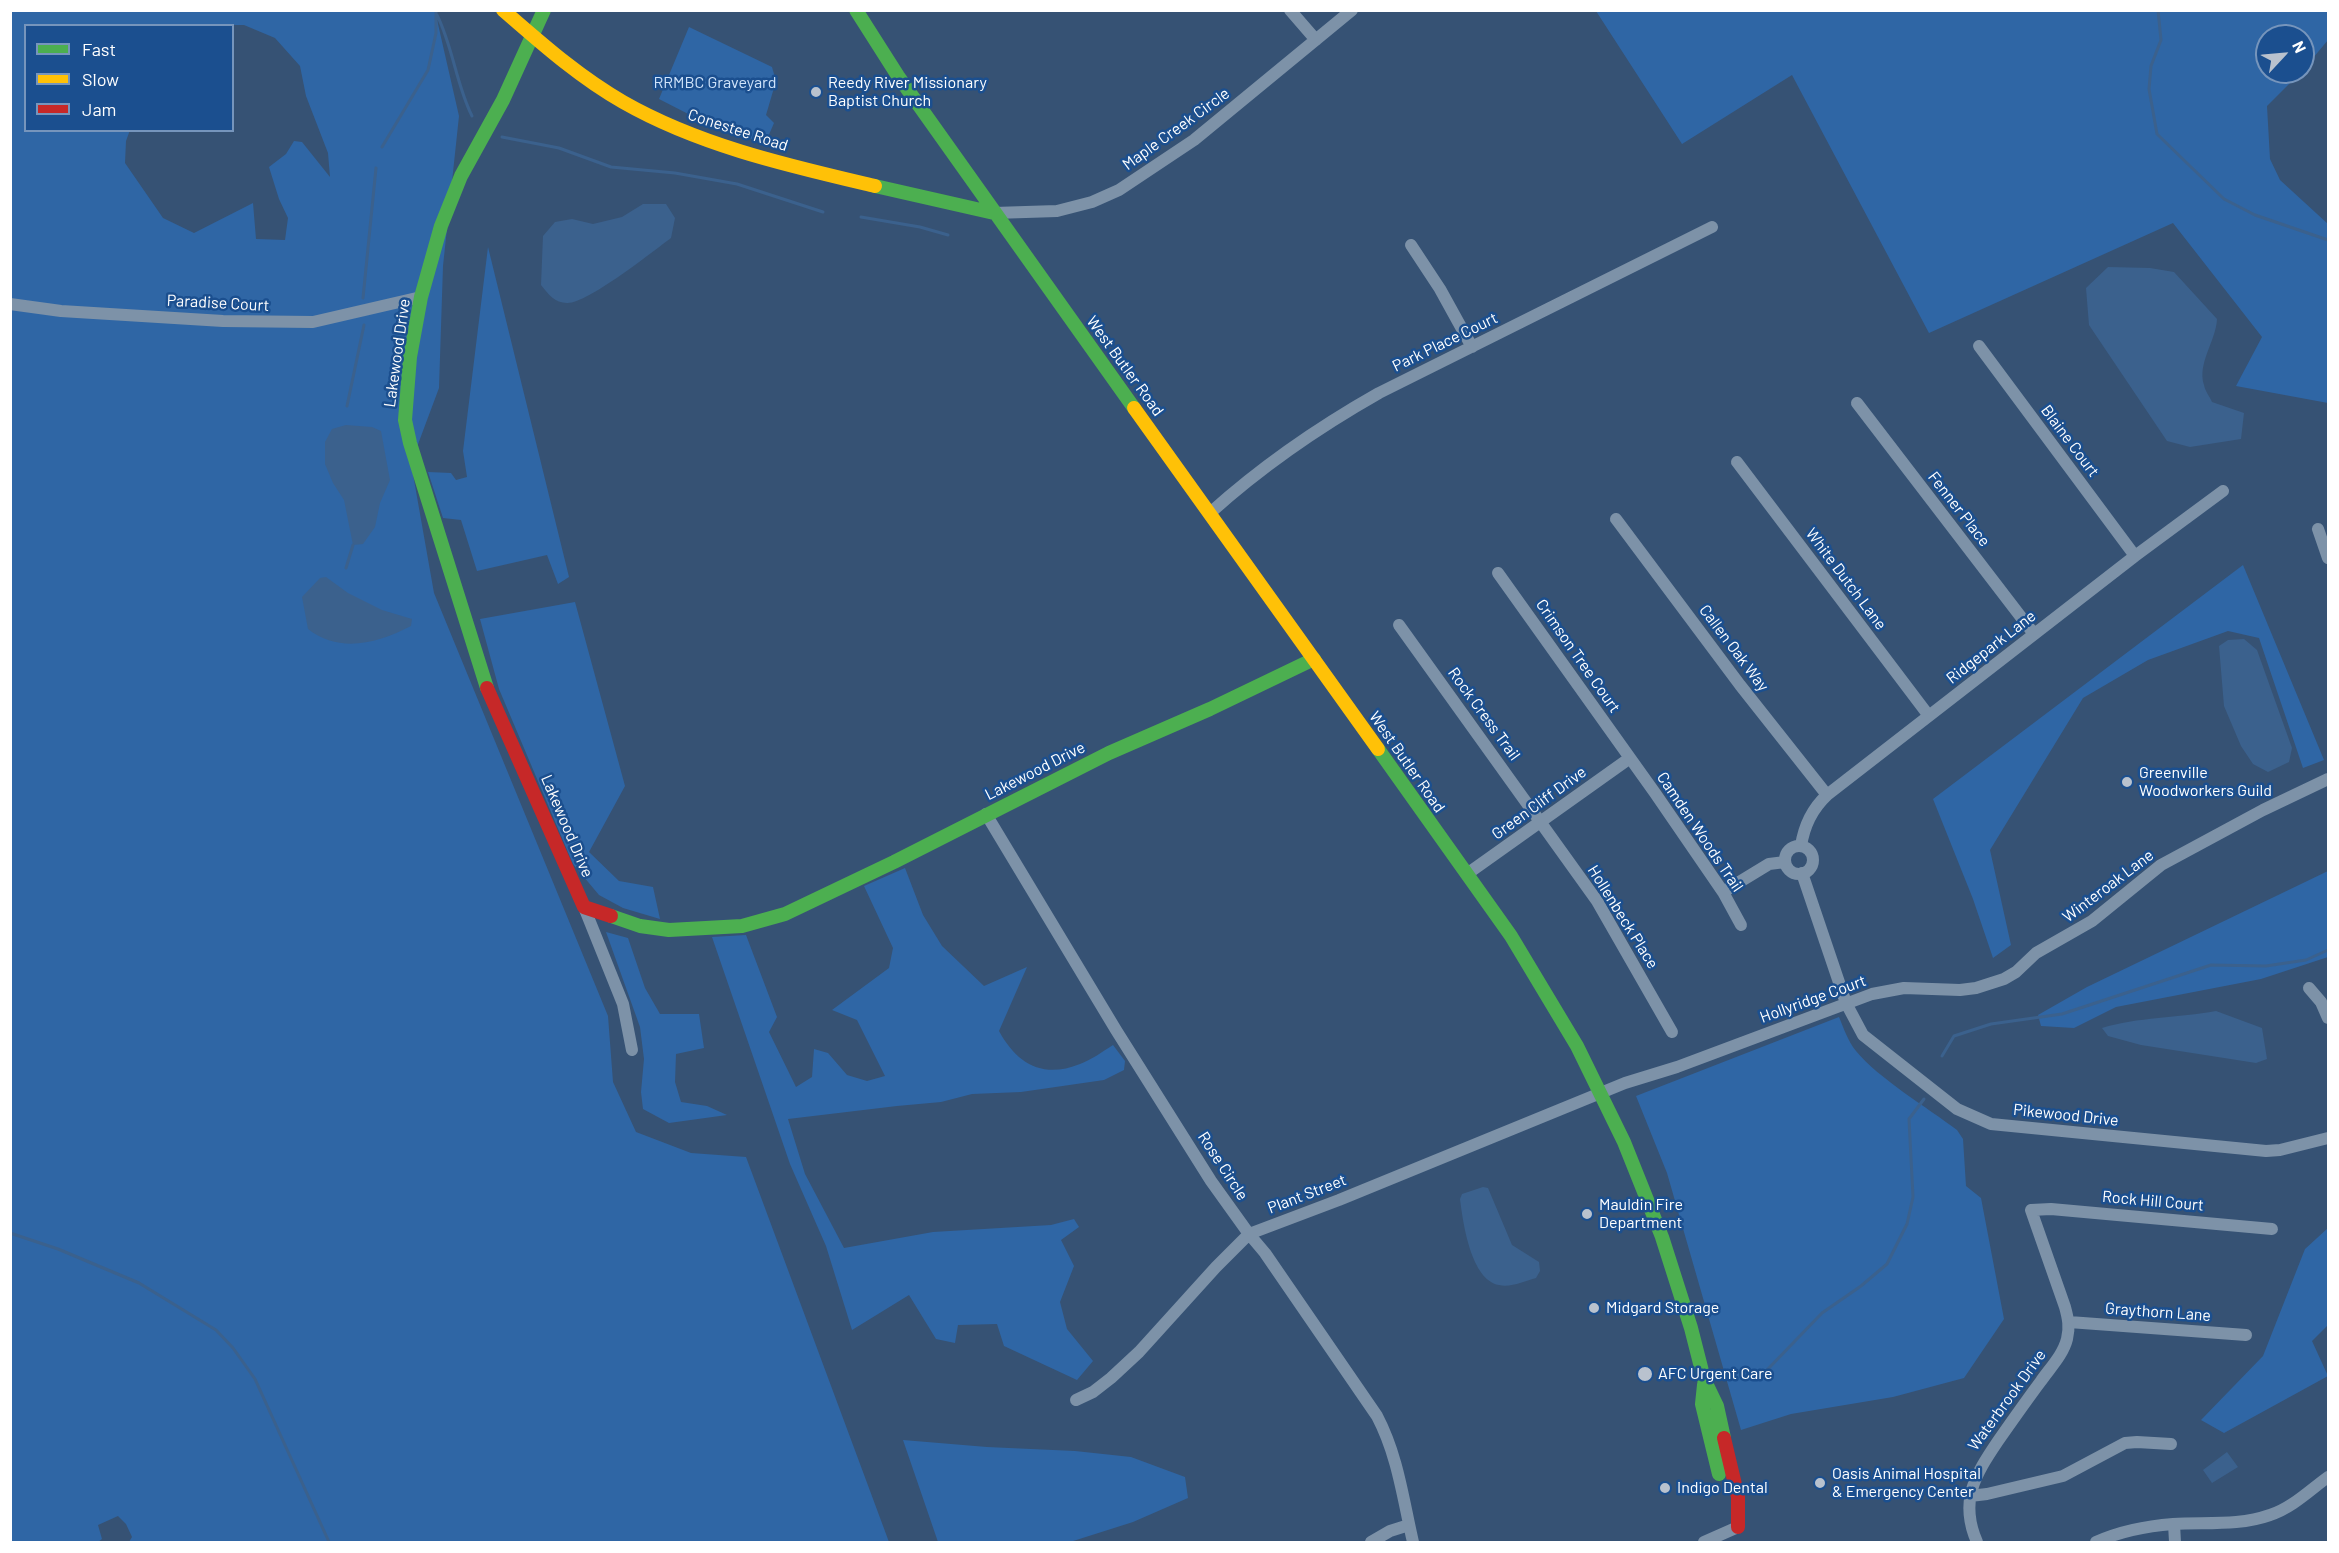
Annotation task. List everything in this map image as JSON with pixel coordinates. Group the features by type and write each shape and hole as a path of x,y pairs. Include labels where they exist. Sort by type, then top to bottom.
{"main road":[{"name":"Conestee Road","path":"503,10 567,66 601,89 651,117 692,135 848,180 993,213"},
{"name":"Lakewood Drive","path":"544,10 503,100 461,176 441,226 422,297 406,398 405,420 410,443 482,677 530,778 584,907 640,926 669,930 718,928 760,922 785,914 1108,753 1210,709 1314,659"},
{"name":"West Butler Road","path":"856,10 898,76 993,213 1467,874 1511,936 1546,992 1577,1046 1624,1142 1662,1237 1691,1328 1704,1379 1717,1406 1738,1497 1738,1527 1742,1542"}],"street":[{"path":"1290,10 1316,40"},
{"name":"Maple Creek Circle","path":"993,213 1058,211 1092,202 1119,190 1194,140 1352,10"},
{"name":"Park Place Court","path":"1210,513 1252,477 1337,417 1379,393 1712,227"},
{"path":"1411,245 1440,289 1472,347"},
{"name":"Paradise Court","path":"10,304 61,311 223,321 314,322 422,297"},
{"name":"Blaine Court","path":"1979,346 2135,556"},
{"name":"Fenner Place","path":"1857,403 2034,634"},
{"name":"White Dutch Lane","path":"1737,462 1929,716"},
{"name":"Ridgepark Lane","path":"1801,846 1803,831 1812,813 1827,795 2135,556 2223,491"},
{"name":"Callen Oak Way","path":"1616,519 1740,685 1827,795"},
{"path":"2318,529 2328,558"},
{"name":"Crimson Tree Court","path":"1498,573 1630,758"},
{"name":"Rock Cress Trail","path":"1399,625 1541,822"},
{"name":"Green Cliff Drive","path":"1467,874 1630,758"},
{"name":"Camden Woods Trail","path":"1630,758 1723,892 1741,925"},
{"name":"Winteroak Lane","path":"2036,953 2092,921 2161,865 2263,810 2328,779"},
{"name":"Rose Circle","path":"986,814 1116,1030 1211,1181 1278,1271 1380,1423 1391,1445 1397,1465 1413,1542"},
{"name":"Hollenbeck Place","path":"1541,822 1597,901 1672,1032"},
{"path":"1801,846 1808,849 1812,858 1811,866 1802,873 1792,872 1785,861 1787,852 1801,846"},
{"path":"1723,892 1769,864 1785,861"},
{"path":"1802,873 1846,1003"},
{"path":"584,907 623,1004 632,1050"},
{"name":"Hollyridge Court","path":"1599,1093 1872,994 1904,988 1960,990 1990,985 2016,972 2036,953"},
{"path":"2309,988 2320,1002 2328,1018"},
{"name":"Pikewood Drive","path":"1846,1003 1854,1022 1863,1035 1957,1109 1991,1124 2266,1151 2280,1150 2328,1138"},
{"name":"Plant Street","path":"1076,1400 1093,1392 1139,1352 1249,1234 1339,1200 1599,1093"},
{"name":"Rock Hill Court","path":"2069,1322 2031,1210 2051,1209 2272,1229"},
{"name":"Graythorn Lane","path":"2069,1322 2246,1335"},
{"name":"Waterbrook Drive","path":"1977,1542 1970,1523 1970,1496 1980,1467 2064,1349 2069,1322"},
{"path":"1970,1496 2063,1476 2125,1443 2171,1444"},
{"path":"2096,1542 2133,1530 2174,1524 2236,1522 2260,1518 2286,1509 2328,1477"},
{"path":"2174,1524 2175,1542"},
{"path":"1371,1542 1390,1531 1409,1525"},
{"path":"1704,1542 1738,1527"}],"green space":[{"path":"11,11 435,11 459,116 443,266 439,388 411,463 434,593 608,1016 613,1082 636,1132 691,1153 746,1157 889,1542 129,1542 132,1537 126,1524 118,1516 98,1525 102,1539 98,1542 11,1542","holes":["24,24 244,25 275,38 300,66 306,96 328,153 330,177 302,142 294,141 286,154 269,167 279,199 288,218 285,240 256,239 253,203 194,233 163,218 125,163 126,141 129,132 24,132"]},
{"path":"1596,11 2328,11 2328,40 2315,56 2315,24 2255,24 2255,84 2289,84 2267,106 2270,159 2280,180 2328,224 2328,403 2236,386 2262,337 2173,223 1929,333 1792,75 1682,144"},
{"name":"RRMBC Graveyard","path":"689,27 772,67 776,81 766,115 774,123 765,144 698,119 659,99"},
{"path":"488,247 569,577 558,584 547,555 477,571 461,520 443,518 428,472 451,473 456,480 467,477 463,451"},
{"path":"2243,565 2324,760 2303,768 2259,638 2228,631 2148,660 2083,698 1990,850 2011,945 1993,958 1973,899 1933,799"},
{"path":"575,602 625,786 589,852 619,881 653,887 660,919 623,908 599,895 573,864 499,689 480,619"},
{"path":"905,868 923,915 942,946 984,986 1027,967 999,1031 1014,1052 1032,1066 1054,1070 1084,1062 1113,1045 1125,1061 1124,1070 1104,1080 1021,1092 972,1094 941,1102 788,1119 805,1174 844,1248 933,1232 1051,1225 1074,1219 1079,1227 1061,1240 1074,1266 1060,1302 1067,1329 1093,1361 1077,1380 1004,1346 997,1324 958,1325 955,1343 936,1339 909,1295 852,1330 826,1246 790,1164 712,937 746,935 777,1017 769,1032 796,1087 812,1077 814,1049 828,1053 847,1075 867,1081 885,1076 857,1020 832,1010 889,968 893,948 864,886"},
{"path":"2328,871 2328,957 2261,979 2116,1007 2074,1028 2041,1026 2038,1015 2087,987"},
{"path":"606,932 628,938 645,988 660,1014 699,1014 704,1048 676,1054 675,1082 681,1102 707,1106 727,1115 669,1123 643,1109 641,1092 644,1059 640,1027"},
{"path":"1839,1017 1846,1035 1865,1061 1890,1082 1957,1130 1963,1139 1966,1186 1981,1198 2004,1319 1964,1378 1893,1397 1791,1414 1741,1430 1667,1173 1636,1096"},
{"path":"2328,1228 2328,1325 2312,1341 2328,1376 2224,1433 2201,1420 2263,1356 2305,1249"},
{"path":"903,1440 1075,1451 1131,1457 1185,1477 1188,1498 1133,1522 1070,1542 938,1542"}],"shaded area":[{"path":"643,204 666,204 675,218 671,238 604,287 589,295 567,303 555,300 549,295 541,285 543,236 555,222 572,219 593,224 622,217"},
{"path":"2108,267 2150,268 2174,272 2217,319 2203,368 2204,385 2212,402 2244,413 2241,439 2190,447 2167,441 2089,325 2086,288"},
{"path":"346,425 372,427 381,431 390,480 380,503 375,527 363,544 353,545 344,500 325,464 325,442 332,429"},
{"path":"326,577 348,593 382,610 412,619 411,626 385,637 359,643 346,644 320,637 308,629 302,597 320,578"},
{"path":"2244,639 2257,650 2292,748 2289,762 2268,772 2253,764 2241,746 2224,706 2219,646 2228,640"},
{"path":"2216,1011 2262,1028 2267,1059 2256,1063 2141,1045 2108,1036 2102,1028 2115,1024"},
{"path":"1483,1187 1488,1188 1512,1245 1539,1262 1540,1271 1536,1278 1513,1285 1499,1285 1489,1281 1475,1262 1466,1235 1460,1199 1462,1194"},
{"path":"2227,1452 2238,1467 2212,1483 2203,1470"}],"waterway":[{"path":"2158,10 2161,40 2151,66 2149,89 2157,134 2224,199 2255,215 2328,240"},
{"path":"382,147 428,70 436,33 436,12"},
{"path":"437,15 472,116"},
{"path":"502,137 559,148 611,167 675,173 737,184 823,212"},
{"path":"363,298 376,168"},
{"path":"861,217 920,227 948,235"},
{"path":"347,406 364,325"},
{"path":"346,568 353,545"},
{"path":"1942,1056 1954,1036 1991,1024 2062,1014 2211,965 2266,966 2306,960 2328,950"},
{"path":"1767,1370 1822,1313 1861,1286 1887,1264 1907,1224 1913,1197 1909,1119 1924,1099"},
{"path":"10,1233 58,1249 139,1283 216,1330 233,1348 255,1379 329,1542"}],"traffic: fast":[{"path":"487,688 410,443 405,420 410,357 421,297 441,226 461,176 503,100 544,10"},
{"path":"856,10 898,76 1134,408"},
{"path":"875,186 994,213"},
{"path":"611,916 640,926 669,930 742,926 785,914 894,862 1109,753 1210,709 1314,659"},
{"path":"1378,749 1511,936 1577,1046 1624,1142 1662,1237 1691,1328 1704,1379 1717,1406 1724,1438"},
{"path":"1704,1385 1702,1404 1719,1474"}],"traffic: slow":[{"path":"503,10 591,82 652,117 714,143 746,153 875,186"},
{"path":"1134,408 1378,749"}],"traffic: jam":[{"path":"487,688 584,907 611,916"},
{"path":"1724,1438 1738,1497 1738,1527"}],"place":[{"name":"Reedy River Missionary Baptist Church","path":"816,92"},
{"name":"Greenville Woodworkers Guild","path":"2127,782"},
{"name":"Mauldin Fire Department","path":"1587,1214"},
{"name":"Midgard Storage","path":"1594,1308"},
{"name":"AFC Urgent Care","path":"1645,1374"},
{"name":"Oasis Animal Hospital & Emergency Center","path":"1820,1483"},
{"name":"Indigo Dental","path":"1665,1488"}]}
